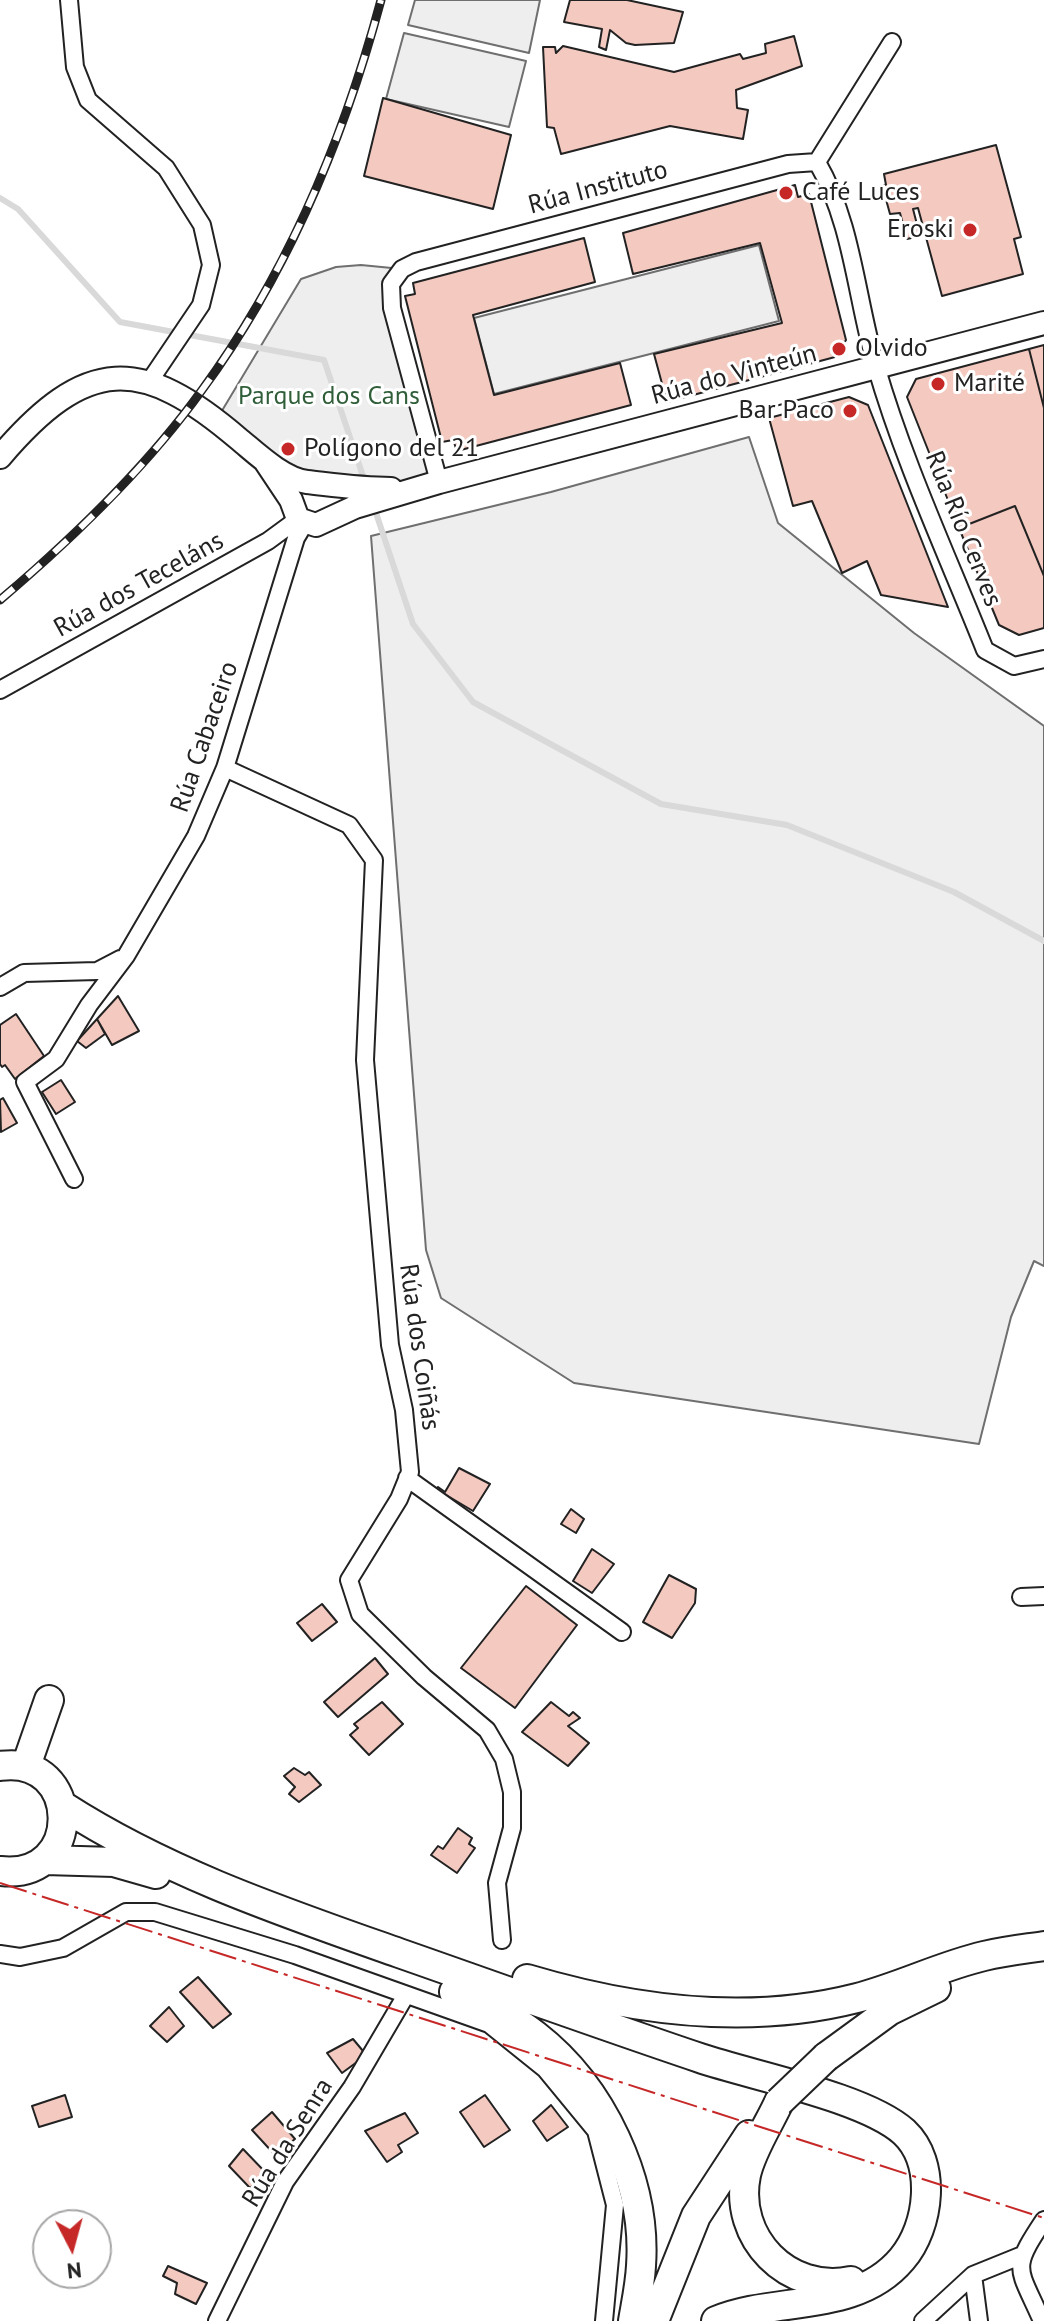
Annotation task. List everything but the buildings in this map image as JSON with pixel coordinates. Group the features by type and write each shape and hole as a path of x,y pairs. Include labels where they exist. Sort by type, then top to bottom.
{"highway":[{"path":"49,1700 13,1766 46,1778 63,1806 119,1842 237,1896"},
{"path":"0,1871 27,1870 45,1860 62,1834 63,1806"},
{"path":"45,1860 114,1862 237,1896 756,2077 864,2107 905,2133 918,2153 926,2177 918,2233 902,2259 851,2292 812,2303 754,2309 716,2321"},
{"path":"283,1912 398,1938 572,1993 649,2007 723,2014 786,2011 856,1998 982,1956 1044,1946"},
{"path":"283,1912 388,1966 488,2005 536,2035 577,2076 612,2129 630,2180 639,2222 642,2266 633,2321"},
{"path":"654,2321 696,2216 739,2147 779,2102 826,2057 889,2011 945,1984 1023,1959 1044,1957"},
{"path":"779,2102 746,2172 745,2211 759,2246 777,2265 806,2280 835,2284 884,2273"}],"street":[{"path":"69,0 75,67 88,100 166,168 202,225 211,265 201,305 149,382"},
{"path":"876,366 836,194 817,162 892,42"},
{"name":"Rúa Instituto","path":"439,482 392,308 391,284 402,269 416,262 597,213 788,164 817,162"},
{"name":"Rúa do Vinteún","path":"439,482 1044,323"},
{"name":"Rúa Río Cerves","path":"876,366 892,417 985,650 1014,666 1044,659"},
{"path":"0,457 29,423 79,387 120,376 162,386 210,414 265,461 306,482 322,483 329,487 392,489 439,482"},
{"path":"265,461 298,514 316,525 331,516 439,482"},
{"path":"298,514 294,492 306,482"},
{"path":"329,487 335,501 331,516"},
{"name":"Rúa dos Teceláns","path":"0,690 268,541 298,514"},
{"name":"Rúa Cabaceiro","path":"74,1179 25,1082 56,1059 89,1005 126,956 196,836 225,768 291,553 298,514"},
{"name":"Rúa dos Coiñás","path":"225,768 349,825 374,860 365,1060 390,1345 404,1410 407,1478 399,1499 349,1580 360,1614 424,1677 487,1730 504,1759 512,1792 512,1828 497,1883 502,1940"},
{"path":"0,987 24,973 97,971 126,956"},
{"path":"407,1478 622,1632"},
{"path":"1021,1597 1044,1596"},
{"path":"0,1954 20,1957 63,1948 126,1912 155,1912 295,1955 489,2024 545,2069 596,2131 615,2205 604,2321"},
{"name":"Rúa da Senra","path":"217,2321 285,2182 352,2087 406,1995"},
{"path":"1042,2321 1020,2271 1020,2256 1044,2220"},
{"path":"923,2321 973,2275 1020,2256"},
{"path":"973,2275 979,2321"}],"green space":[{"path":"415,0 540,0 529,53 408,25"},
{"path":"404,33 526,61 509,127 386,99"},
{"path":"759,245 779,321 494,394 474,318"},
{"name":"Parque dos Cans","path":"361,265 402,269 391,284 439,482 392,489 306,482 217,419 301,279 336,267"},
{"path":"749,437 778,523 914,633 1044,726 1044,1266 1034,1261 1011,1317 979,1444 574,1383 441,1298 426,1250 371,536 551,492"}],"waterway":[{"path":"0,198 18,209 120,322 324,360 365,482"},
{"path":"373,504 413,624 473,702 661,804 787,825 954,892 1044,941"}],"railway":[{"path":"0,600 81,527 133,474 180,419 233,346 261,300 310,203 349,103 381,0"}],"power":[{"path":"0,1883 1044,2218"}],"place":[{"name":"Café Luces","path":"786,193"},
{"name":"Eroski","path":"970,230"},
{"name":"Olvido","path":"839,349"},
{"name":"Marité","path":"938,384"},
{"name":"Bar Paco","path":"850,411"},
{"name":"Polígono del 21","path":"288,449"}]}
